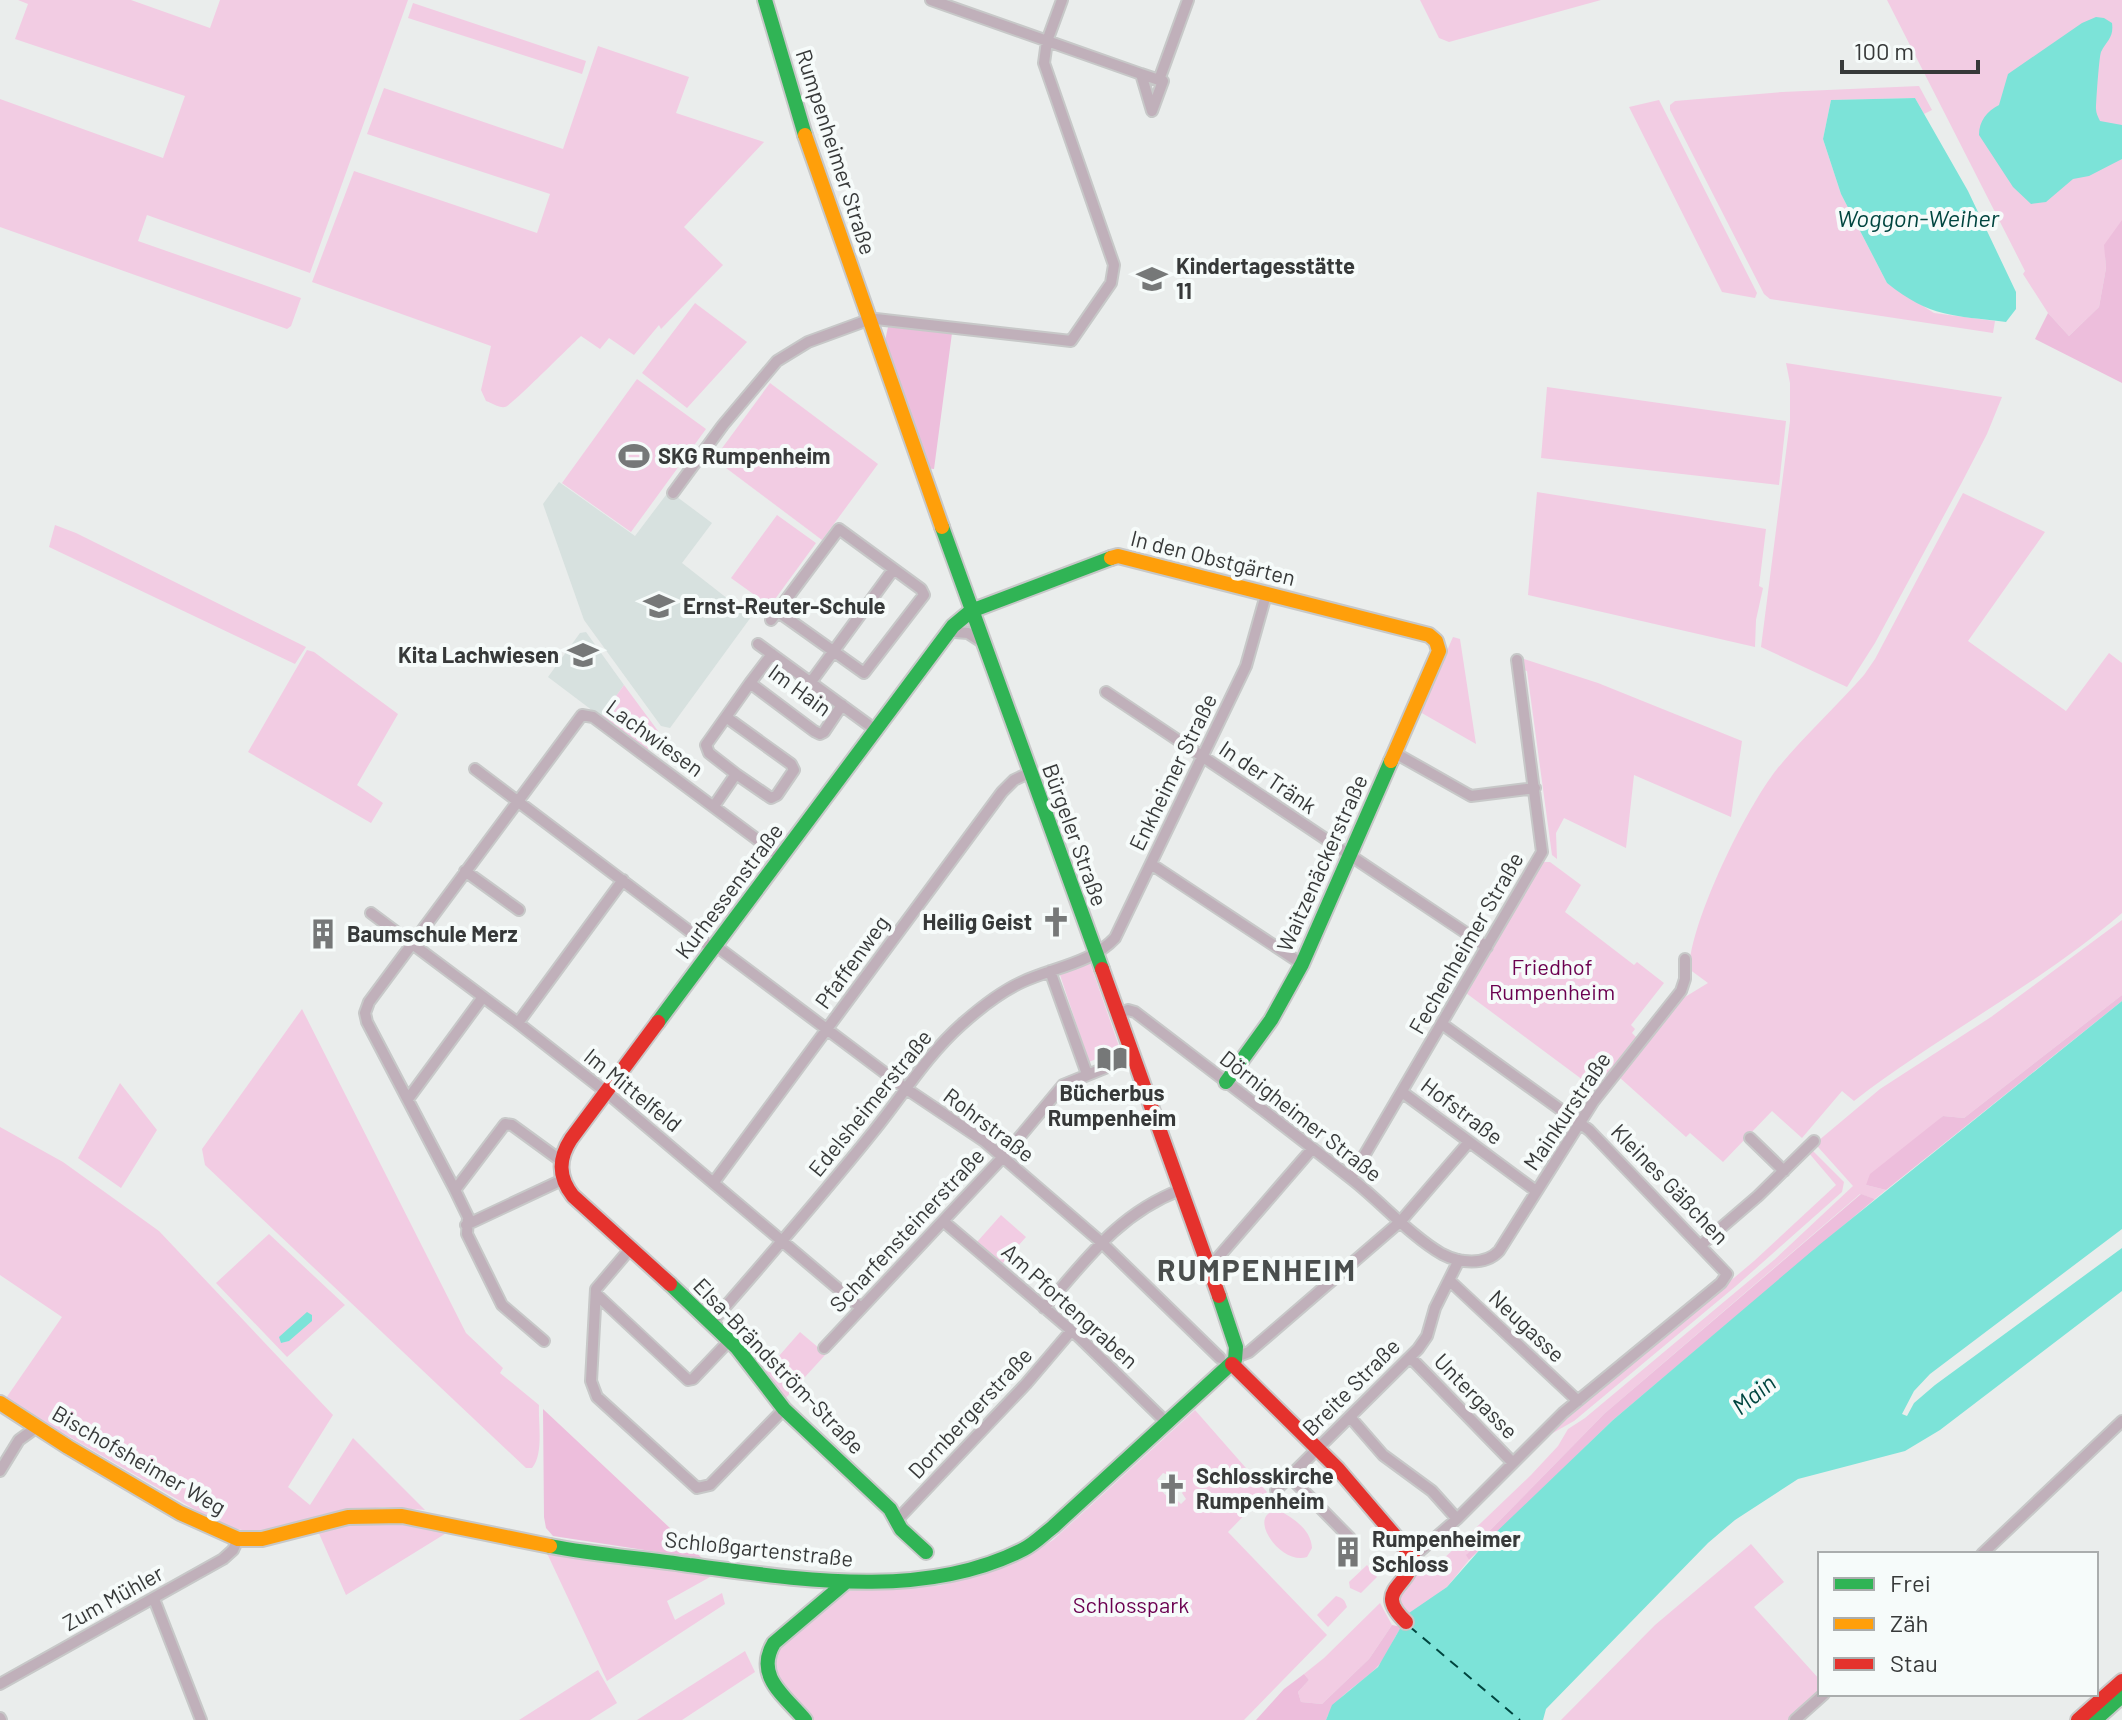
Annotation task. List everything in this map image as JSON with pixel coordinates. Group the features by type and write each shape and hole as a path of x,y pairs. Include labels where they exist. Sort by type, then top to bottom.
{"street":[{"name":"Rumpenheimer Straße","path":"765,0 799,118 868,319"},
{"path":"931,0 1163,81 1152,111 1141,74"},
{"path":"673,493 723,425 777,361 808,342 868,319 1071,341 1106,290 1114,265 1044,63 1047,41 1062,0"},
{"path":"1159,80 1188,0"},
{"name":"Bürgeler Straße","path":"868,319 1209,1268 1236,1347 1230,1360"},
{"path":"839,529 893,570 921,589 923,598 866,672 859,672 774,616 839,529"},
{"name":"In den Obstgärten","path":"973,616 1118,556 1429,635 1436,641 1439,651"},
{"path":"811,682 893,570"},
{"name":"Enkheimer Straße","path":"1094,954 1118,934 1246,666 1266,595"},
{"name":"Kurhessenstraße","path":"560,1160 567,1144 951,633 973,616"},
{"path":"951,633 968,633 982,642"},
{"name":"Im Hain","path":"758,644 877,731"},
{"name":"Waitzenäckerstraße","path":"1226,1082 1266,1028 1302,964 1439,651"},
{"name":"Im Hain","path":"772,654 750,683 820,734 842,705"},
{"name":"Fechenheimer Straße","path":"1351,1178 1542,852 1517,660"},
{"path":"726,717 791,764 794,770 777,795 771,798 706,748 726,717 750,683"},
{"name":"In der Tränk","path":"1106,692 1487,947"},
{"name":"Lachwiesen","path":"544,1341 502,1305 467,1234 468,1217 367,1022 365,1013 369,1002 579,717 588,714 782,858"},
{"path":"1395,753 1471,796 1535,788"},
{"name":"Rohrstraße","path":"475,769 905,1088 978,1137 1101,1242 1230,1360"},
{"name":"Pfaffenweg","path":"714,1182 1002,792 1014,780 1029,773"},
{"path":"714,806 736,774"},
{"path":"1151,864 1302,964"},
{"path":"465,871 519,910"},
{"path":"518,1023 623,880"},
{"name":"Im Mittelfeld","path":"371,913 606,1092 861,1308"},
{"name":"Edelsheimerstraße","path":"711,1323 873,1132 931,1054 975,1013 1018,984 1094,954"},
{"name":"Mainkurstraße","path":"1459,1260 1479,1262 1494,1256 1579,1123 1681,991 1685,979 1685,959"},
{"path":"1050,971 1087,1074"},
{"path":"408,1099 483,997"},
{"name":"Dörnigheimer Straße","path":"1117,1014 1128,1010 1135,1012 1351,1178 1439,1252 1459,1260"},
{"name":"Kleines Gäßchen","path":"1442,1024 1589,1130 1726,1271 1726,1276 1578,1401"},
{"name":"Scharfensteinerstraße","path":"824,1348 1003,1157 1063,1085 1132,1057"},
{"name":"Hofstraße","path":"1402,1092 1536,1191"},
{"path":"455,1190 505,1124 512,1125 560,1160 562,1180 466,1225"},
{"path":"1750,1138 1784,1171"},
{"path":"1701,1245 1814,1141"},
{"path":"1413,1557 1338,1469 1230,1360 1249,1352 1401,1221 1469,1142"},
{"path":"1209,1268 1312,1149"},
{"name":"Elsa-Brändström-Straße","path":"562,1180 573,1196 730,1340 784,1409 890,1509 901,1529 926,1552"},
{"path":"1044,1308 1116,1227 1145,1206 1180,1190"},
{"name":"Am Pfortengraben","path":"943,1221 1071,1331 1168,1424"},
{"path":"630,1249 601,1280 596,1294 593,1390 697,1488 710,1485 784,1409"},
{"name":"Breite Straße","path":"1276,1490 1410,1357 1427,1336 1435,1308 1459,1260"},
{"name":"Neugasse","path":"1449,1280 1578,1401"},
{"path":"596,1294 688,1380 693,1379 730,1340"},
{"name":"Dornbergerstraße","path":"897,1520 1071,1331"},
{"name":"Untergasse","path":"1410,1357 1512,1462"},
{"name":"Schloßgartenstraße","path":"543,1544 744,1572 846,1582 926,1578 976,1567 1019,1552 1047,1533 1168,1424 1230,1360"},
{"path":"1406,1622 1394,1612 1391,1597 1395,1587 1412,1569 1413,1557 1457,1519 1512,1462 1578,1401"},
{"name":"Bischofsheimer Weg","path":"0,1403 180,1513 238,1539 262,1539 339,1519 391,1515 415,1517 543,1544"},
{"path":"19,1440 21,1416"},
{"path":"1350,1417 1383,1455 1432,1491 1457,1519"},
{"path":"1984,1552 2122,1421"},
{"path":"0,1471 19,1440 37,1427"},
{"path":"1289,1476 1350,1538"},
{"name":"Zum Mühler","path":"0,1684 223,1559 233,1550 238,1539"},
{"path":"805,1720 770,1679 765,1668 766,1655 774,1643 846,1582"},
{"path":"154,1599 201,1720"},
{"path":"2078,1720 2122,1681"},
{"path":"1795,1720 1822,1696"},
{"path":"2095,1720 2122,1696"}],"shaded area":[{"path":"2122,220 2122,383 2035,339 2048,313 2069,336 2099,307 2106,268 2104,245"},
{"path":"888,327 952,333 934,469 925,468 885,341"},
{"name":"Ernst-Reuter-Schule","path":"559,482 635,536 669,491 712,523 682,563 751,617 670,728 661,726 584,620 543,504"},
{"name":"Kita Lachwiesen","path":"586,632 624,685 601,717 548,677 580,633"},
{"path":"2122,995 2122,1001 1886,1190 1866,1185 1870,1174 1943,1116 1964,1118"},
{"path":"1861,1194 1875,1199 1613,1420 1469,1560 1466,1555 1604,1414"},
{"path":"543,1409 703,1559 553,1536 546,1528 544,1517"},
{"path":"1392,1625 1402,1627 1382,1660 1336,1704 1326,1720 1256,1720 1284,1689 1304,1674 1309,1680 1298,1692 1301,1702 1322,1704 1369,1659"}],"green space":[{"path":"18,0 131,0 210,28 220,0 408,0 310,273 147,215 138,241 301,298 291,326 287,329 0,227 0,99 163,158 185,96 15,39 28,4"},
{"path":"1420,0 1601,0 1449,42 1439,38"},
{"path":"1887,0 2122,0 2122,245 2105,256 2099,307 2069,336 2048,313 2023,274 2025,271"},
{"path":"413,3 586,61 582,74 408,18"},
{"path":"598,46 689,77 676,113 764,142 684,227 723,265 661,329 659,325 634,355 609,338 600,349 581,336 518,397 505,407 500,407 486,401 481,390 491,346 312,282 354,171 537,233 550,194 367,134 384,88 563,149"},
{"path":"1919,86 1932,110 1924,114 1915,98 1831,100 1823,139 1841,194 1887,283 1934,313 1995,321 1993,333 1770,299 1764,294 1670,105 1675,101 1782,92"},
{"path":"1659,100 1757,293 1755,298 1722,292 1629,107"},
{"path":"695,303 747,342 687,408 642,373"},
{"path":"1786,363 2002,397 1961,484 1875,643 1847,687 1761,647 1790,421 1790,383"},
{"name":"SKG Rumpenheim","path":"637,379 706,429 631,532 562,483"},
{"path":"770,383 878,464 822,540 714,459"},
{"path":"1547,387 1786,421 1779,485 1541,458"},
{"path":"1537,492 1766,529 1759,586 1763,588 1756,620 1755,647 1528,595"},
{"path":"1963,493 2045,532 1968,641 2066,711 2109,653 2122,663 2122,913 2057,963 1920,1053 1854,1101 1842,1091 1802,1138 1772,1111 1723,1162 1690,1133 1686,1137 1619,1077 1680,1000 1708,983 1689,969 1692,948 1710,894 1736,836 1777,769 1864,675 1875,659"},
{"path":"777,515 816,543 770,606 731,578"},
{"path":"55,525 306,647 295,664 49,547"},
{"path":"1453,637 1460,639 1476,744 1420,712"},
{"path":"307,650 398,714 357,785 383,803 371,823 248,752"},
{"path":"1521,658 1598,683 1742,741 1731,817 1634,775 1626,848 1564,818 1556,833 1557,859 1552,855 1527,671 1523,670"},
{"path":"624,685 658,731 659,737 646,751 601,717"},
{"name":"Friedhof Rumpenheim","path":"1543,862 1550,862 1581,885 1565,912 1634,965 1637,962 1664,983 1631,1025 1635,1029 1632,1033 1637,1038 1595,1089 1466,993"},
{"path":"2122,920 2122,995 1964,1118 1943,1116 1866,1185 1886,1190 1875,1199 1860,1194 1604,1414 1467,1554 1469,1560 1447,1587 1407,1616 1397,1604 1419,1563 1438,1564 1531,1475 1558,1446 1568,1429 1774,1260 1853,1186 1818,1147 1818,1141 1880,1089 1991,1017"},
{"path":"1090,963 1120,1049 1089,1062 1060,975"},
{"path":"302,1009 466,1333 503,1368 500,1373 539,1405 539,1447 532,1468 526,1468 205,1165 202,1149"},
{"path":"120,1083 157,1130 121,1188 78,1158"},
{"path":"0,1127 63,1162 159,1231 333,1415 288,1487 310,1505 353,1438 425,1510 384,1507 325,1514 274,1529 248,1531 225,1527 61,1432 55,1433 4,1401 62,1317 0,1275"},
{"path":"1812,1150 1844,1182 1842,1192 1736,1286 1574,1421 1544,1438 1754,1261 1836,1185 1808,1152"},
{"path":"1001,1215 1026,1237 1002,1264 977,1242"},
{"path":"269,1234 345,1305 287,1357 216,1283"},
{"path":"800,1332 826,1354 784,1400 764,1373"},
{"name":"Schlosspark","path":"1195,1410 1267,1492 1228,1532 1327,1635 1244,1720 814,1720 786,1690 775,1672 773,1653 847,1591 938,1586 983,1575 1024,1559 1053,1540","holes":["1163,1473 1172,1476 1185,1489 1182,1493 1186,1499 1181,1504 1176,1499 1172,1502 1159,1488 1157,1480"]},
{"path":"1278,1510 1305,1530 1312,1548 1307,1557 1297,1558 1287,1554 1270,1538 1265,1529 1265,1520 1268,1514"},
{"path":"349,1522 416,1522 448,1532 346,1595 317,1529"},
{"path":"1751,1544 1784,1582 1754,1607 1818,1678 1818,1696 1794,1720 1561,1720 1655,1625"},
{"path":"545,1549 697,1570 710,1577 667,1601 675,1620 722,1593 725,1604 607,1681"},
{"path":"1367,1565 1377,1577 1361,1593 1350,1588 1349,1582"},
{"path":"1336,1596 1347,1607 1328,1627 1317,1615"},
{"path":"1380,1603 1392,1625 1369,1659 1322,1704 1301,1702 1298,1692 1309,1680 1304,1674"},
{"path":"745,1651 755,1672 682,1720 637,1720"},
{"path":"598,1670 617,1703 590,1720 519,1720"}],"water":[{"path":"2096,17 2112,23 2112,28 2100,56 2096,112 2100,121 2122,125 2122,159 2089,176 2073,179 2046,202 2031,204 2013,187 1979,135 1980,125 1987,113 1999,105 2008,74 2082,23"},
{"name":"Woggon-Weiher","path":"1915,98 1968,191 2016,292 2016,309 2006,322 1930,309 1887,283 1841,194 1823,139 1831,100"},
{"name":"Main","path":"2122,1001 2122,1229 1930,1374 1914,1391 1902,1414 1907,1416 1914,1403 1935,1385 2122,1248 2122,1291 1940,1430 1905,1451 1798,1479 1735,1520 1708,1543 1546,1709 1543,1720 1326,1720 1332,1705 1378,1667 1409,1613 1447,1587 1490,1538 1613,1420 1819,1245"},
{"path":"307,1312 312,1315 312,1321 289,1341 281,1343 279,1337"}],"ferry route":[{"path":"1409,1626 1520,1720"}],"traffic: fast":[{"path":"765,0 805,135"},
{"path":"942,527 1102,969"},
{"path":"658,1022 953,626 971,611 1111,558"},
{"path":"1226,1082 1271,1020 1302,964 1391,761"},
{"path":"670,1284 737,1348 784,1409 890,1509 901,1529 926,1552"},
{"path":"550,1546 773,1576 859,1582 902,1581 985,1565 1024,1549 1039,1539 1235,1360 1236,1347 1219,1296"},
{"path":"805,1720 774,1685 768,1666 769,1655 774,1643 846,1582"},
{"path":"2095,1720 2122,1696"}],"traffic: slow":[{"path":"805,135 942,527"},
{"path":"1111,558 1118,556 1429,635 1436,641 1439,651 1391,761"},
{"path":"0,1403 180,1513 238,1539 262,1539 348,1517 402,1516 550,1546"}],"traffic: jam":[{"path":"1102,969 1219,1296"},
{"path":"658,1022 571,1139 562,1161 562,1175 573,1196 670,1284"},
{"path":"1232,1364 1338,1469 1413,1557 1406,1576 1392,1595 1396,1611 1406,1622"},
{"path":"2078,1720 2122,1681"}],"place":[{"name":"Kindertagesstätte 11","path":"1152,279"},
{"name":"SKG Rumpenheim","path":"634,456"},
{"name":"Ernst-Reuter-Schule","path":"659,606"},
{"name":"Kita Lachwiesen","path":"583,655"},
{"name":"Heilig Geist","path":"1056,922"},
{"name":"Baumschule Merz","path":"323,934"},
{"name":"Bücherbus Rumpenheim","path":"1112,1059"},
{"name":"Schlosskirche Rumpenheim","path":"1172,1489"},
{"name":"Rumpenheimer Schloss","path":"1348,1552"}],"district":[{"name":"RUMPENHEIM","path":"1257,1271"}]}
